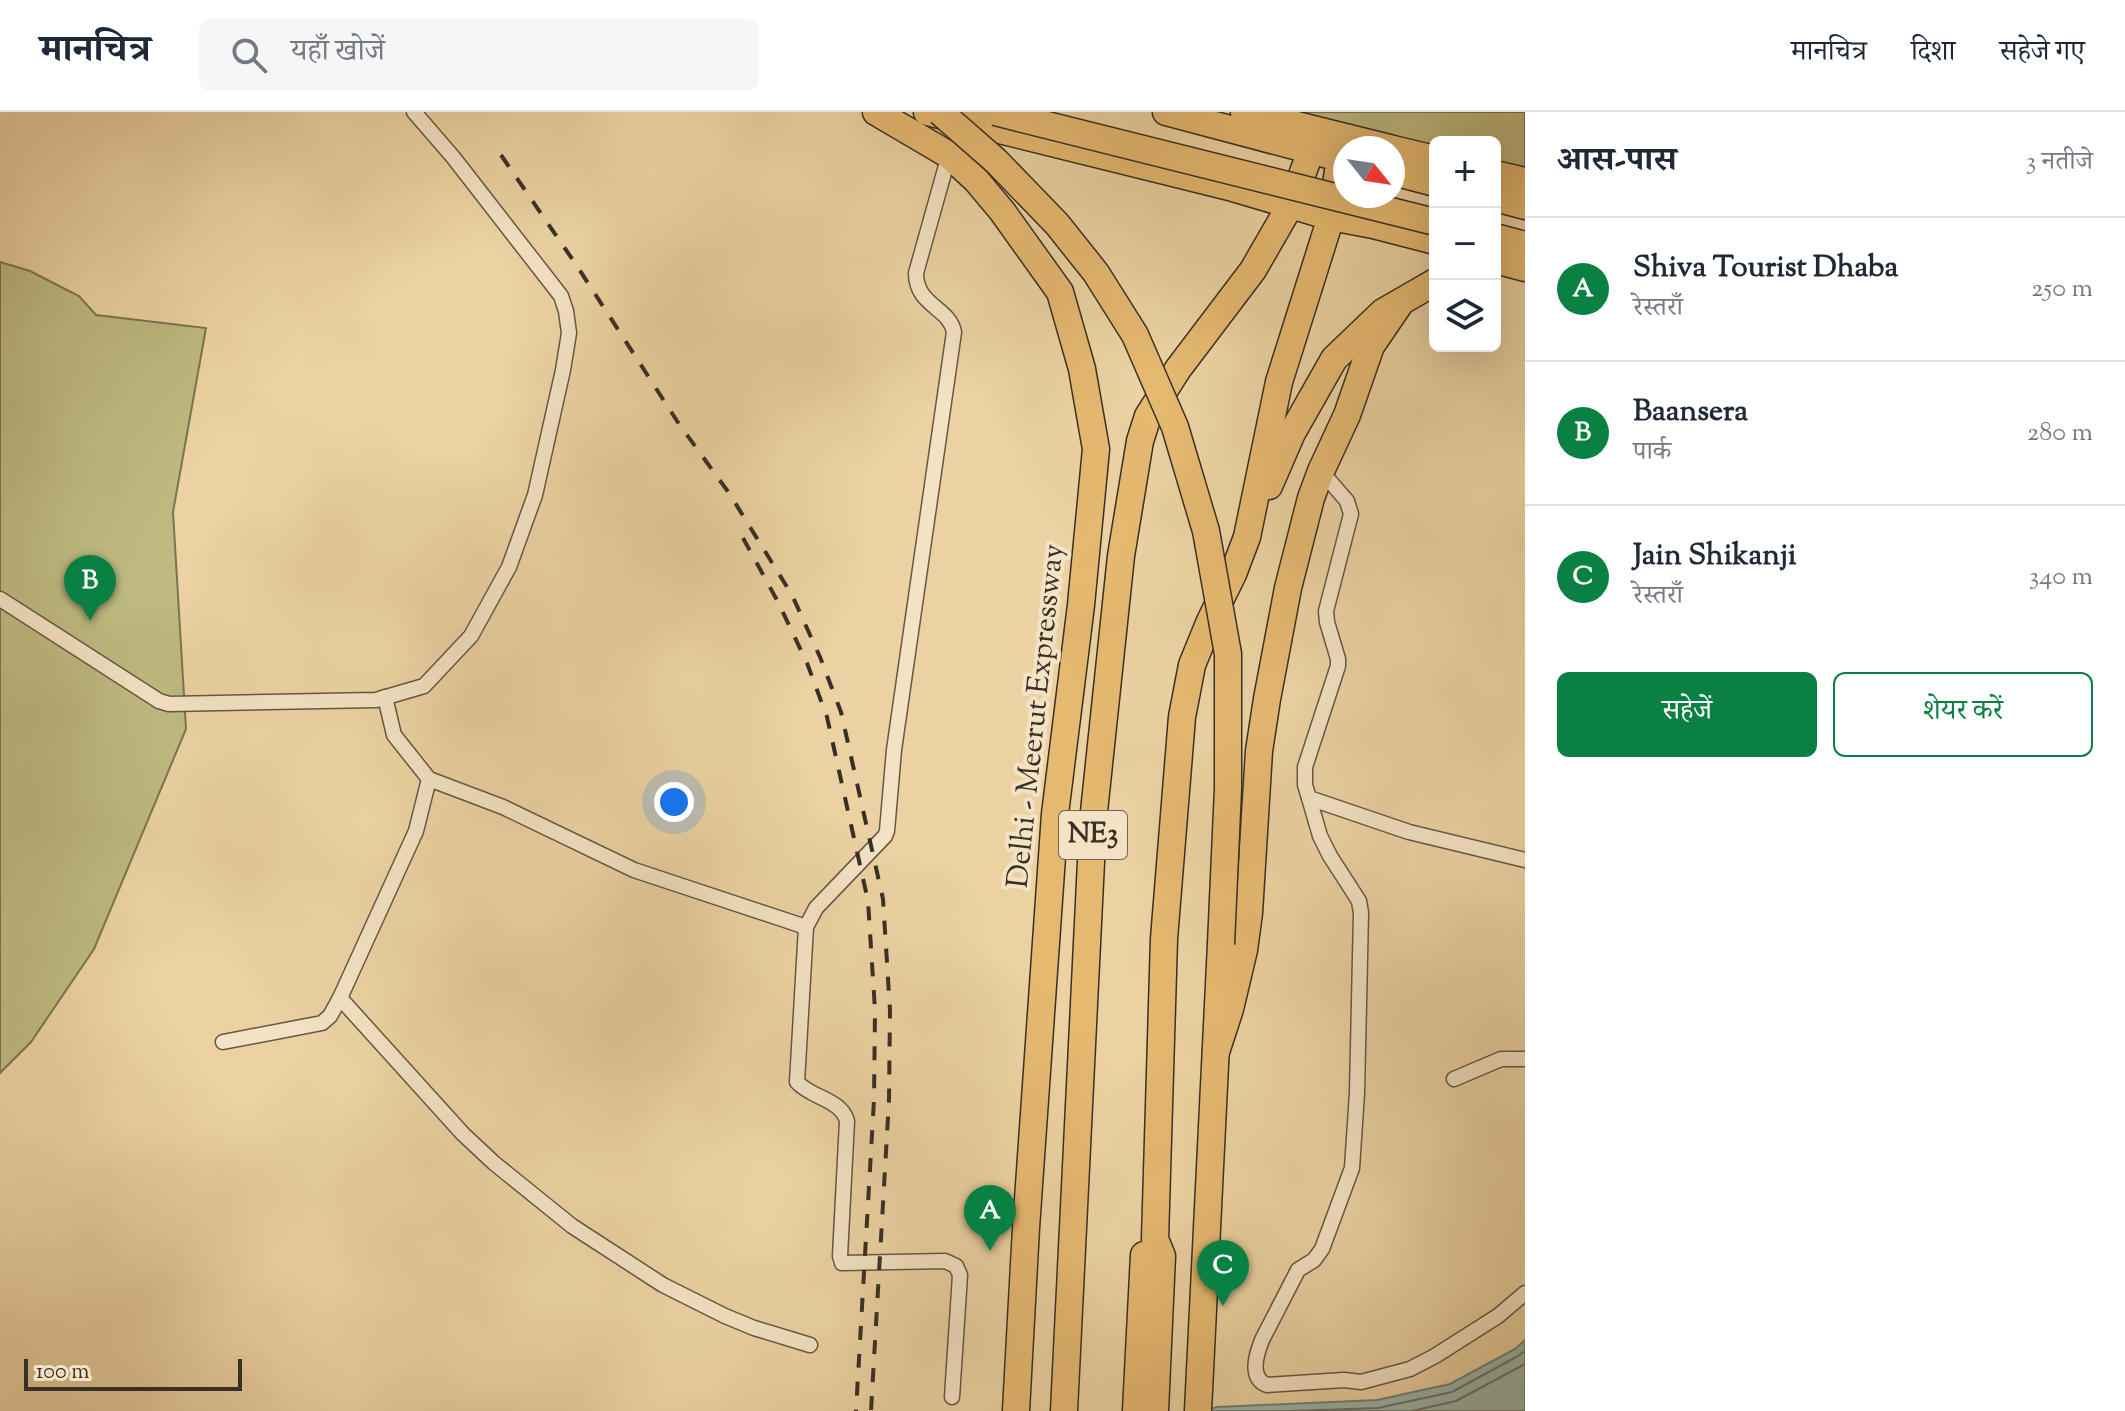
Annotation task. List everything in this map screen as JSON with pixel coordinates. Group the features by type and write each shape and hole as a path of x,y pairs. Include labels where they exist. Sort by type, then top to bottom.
{"highway":[{"name":"Delhi - Meerut Expressway","path":"876,112 949,155 976,180 1060,292 1082,369 1096,449 1081,605 1055,814 1016,1411"},
{"path":"927,112 1429,239"},
{"path":"940,112 996,161 1057,224 1096,273 1135,335 1175,427 1206,531 1228,654 1228,788 1198,1411"},
{"path":"995,112 1429,220"},
{"path":"1166,112 1333,157"},
{"path":"1244,112 1343,136"},
{"path":"1291,204 1311,151"},
{"path":"1405,151 1429,157"},
{"path":"1405,175 1429,181"},
{"path":"1501,175 1525,181"},
{"path":"1501,200 1525,206"},
{"name":"NE3","path":"1064,1411 1093,821 1121,556 1140,441 1148,416 1178,369 1253,270 1291,204"},
{"path":"1331,217 1333,206"},
{"name":"NE3","path":"1155,1411 1153,1250 1164,939 1182,717 1192,665 1247,537 1279,382 1331,217"},
{"path":"1501,239 1525,245"},
{"path":"1501,262 1525,270"},
{"path":"1501,269 1525,270"},
{"path":"1247,537 1292,433 1334,359 1383,312 1429,286"},
{"path":"1216,1052 1244,950 1259,751 1288,588 1321,471 1347,415 1371,346 1401,302"},
{"name":"NE3","path":"1136,1411 1153,1250"}],"street":[{"path":"1,603 159,701 169,704 376,700 424,686 471,636 509,567 535,495 569,333 561,296 414,112"},
{"path":"949,155 916,273 920,293 952,325 954,332 894,750 887,831 816,908 806,927 797,1082 840,1108 847,1121 840,1260 844,1264 945,1261 956,1266 960,1275 952,1397"},
{"path":"1321,471 1347,501 1351,514 1326,611 1338,666 1305,767 1305,785 1320,836 1359,901 1361,913 1352,1168 1322,1249 1314,1260 1298,1270 1262,1340 1255,1373 1257,1379 1267,1385 1344,1380 1361,1382 1410,1369 1498,1316 1525,1293"},
{"path":"385,697 394,735 429,779 503,807 643,873 806,927"},
{"path":"223,1042 308,1027 322,1023 330,1016 416,831 429,779"},
{"path":"1309,798 1409,832 1525,860"},
{"path":"340,998 463,1134 572,1226 663,1285 754,1328 810,1345"},
{"path":"1454,1079 1501,1059 1525,1059"}],"shaded area":[{"path":"1293,112 1525,112 1525,171 1501,165 1501,136 1429,136 1429,146 1405,140 1405,136 1388,136"},
{"path":"0,262 30,271 79,296 96,315 206,328 173,512 186,729 94,949 31,1042 0,1073"}],"water":[{"path":"1525,1340 1525,1411 1203,1411 1217,1407 1377,1400 1450,1384 1515,1349"}],"railway":[{"path":"501,155 679,424 729,493 792,595 841,712 883,899 890,1010 889,1100 871,1411"},
{"path":"743,538 807,663 827,717 868,901 875,1010 874,1100 856,1411"}],"place":[{"name":"Baansera","path":"90,621"},
{"name":"Shiva Tourist Dhaba","path":"990,1251"},
{"name":"Jain Shikanji","path":"1223,1306"}]}
